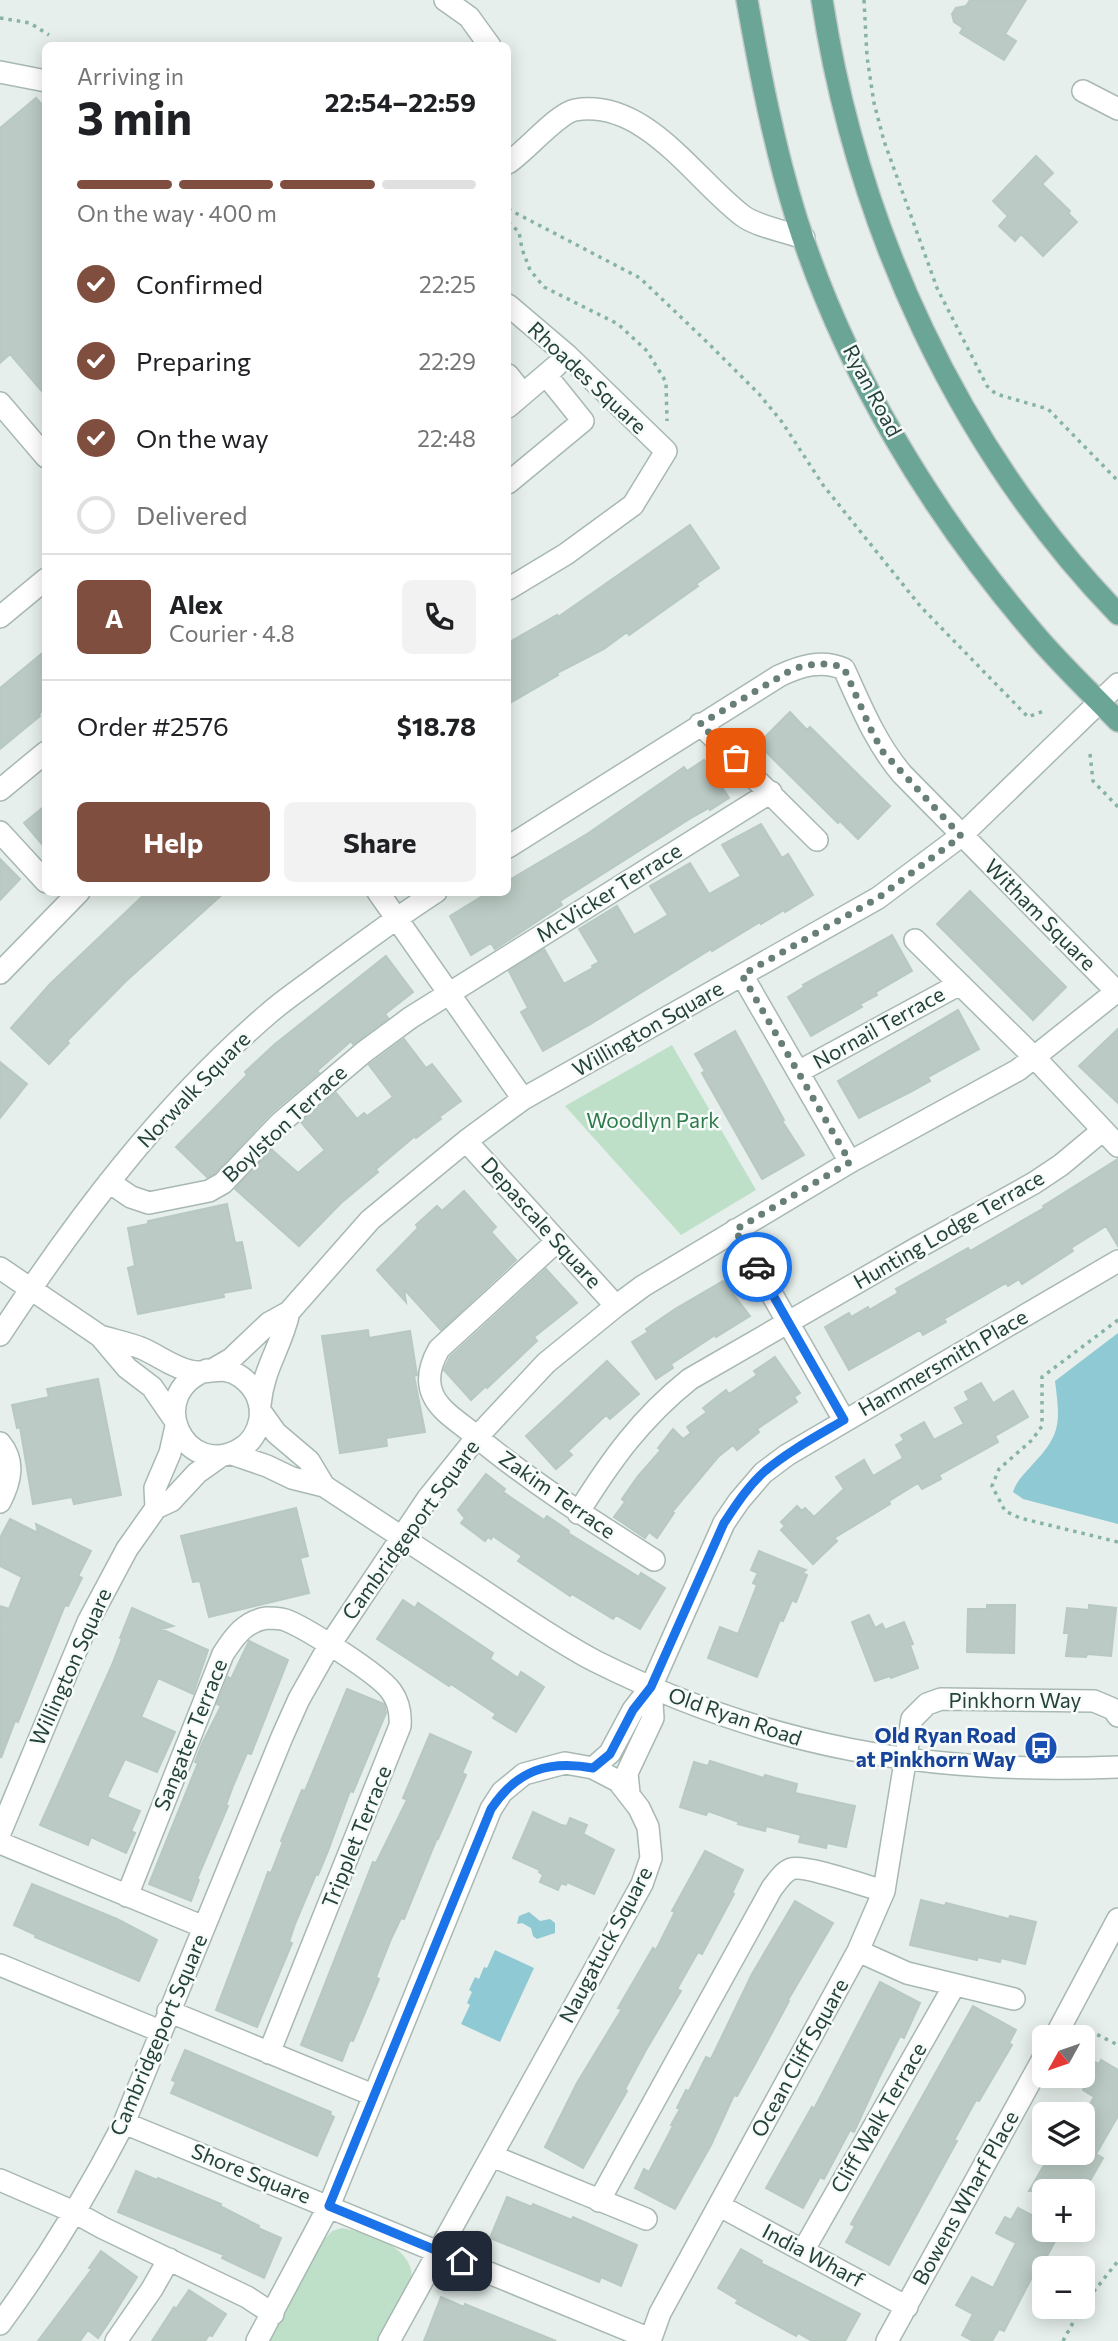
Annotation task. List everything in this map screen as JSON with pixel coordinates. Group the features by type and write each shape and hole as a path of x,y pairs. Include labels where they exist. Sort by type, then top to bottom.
{"main road":[{"name":"Ryan Road","path":"747,0 777,151 826,299 851,356 887,423 938,505 992,581 1034,634 1118,721"},
{"path":"822,0 848,129 888,248 956,396 1042,526 1091,586 1118,614"}],"street":[{"path":"445,0 469,17 487,42"},
{"path":"0,72 42,80"},
{"path":"1083,92 1118,109"},
{"path":"511,161 573,110 600,110 629,119 652,133 745,218 804,238"},
{"name":"Rhoades Square","path":"511,308 568,356 666,452"},
{"path":"515,400 568,356"},
{"path":"511,480 583,421 546,375"},
{"path":"0,403 42,452"},
{"path":"511,587 566,554 634,505 666,452"},
{"path":"0,617 42,582"},
{"path":"511,845 700,724 793,669 833,664 844,668 883,752 961,836"},
{"name":"Willington Square","path":"210,1370 231,1359 269,1323 289,1312 370,1220 466,1141 523,1099 878,898 961,836 1118,684"},
{"path":"700,724 817,840"},
{"path":"0,790 42,755"},
{"name":"McVicker Terrace","path":"448,993 771,792"},
{"path":"0,832 42,877"},
{"name":"Witham Square","path":"961,836 1117,993"},
{"path":"0,973 67,896"},
{"path":"381,896 523,1099"},
{"name":"Norwalk Square","path":"0,1335 30,1289 109,1182 183,1095 268,1013 430,896"},
{"name":"Nornail Terrace","path":"915,940 1035,1058"},
{"path":"742,975 850,1162"},
{"name":"Nornail Terrace","path":"798,1072 960,984"},
{"name":"Boylston Terrace","path":"109,1182 131,1198 149,1203 209,1191 223,1183 280,1123 364,1052 448,993"},
{"name":"Cambridgeport Square","path":"0,2323 51,2251 124,2123 290,1719 329,1646 428,1498 477,1437 547,1363 616,1306 735,1230 850,1162 1018,1070 1117,993"},
{"path":"1035,1058 1118,1146"},
{"name":"Hunting Lodge Terrace","path":"578,1513 614,1457 667,1398 690,1379 1034,1184 1103,1130"},
{"name":"Depascale Square","path":"466,1141 616,1306"},
{"path":"735,1230 844,1420"},
{"name":"Zakim Terrace","path":"556,1241 446,1342 433,1360 430,1377 433,1395 439,1404 507,1463 578,1513 654,1560"},
{"name":"Hammersmith Place","path":"593,1768 610,1754 633,1710 651,1687 724,1523 763,1473 844,1420 1118,1261"},
{"name":"Old Ryan Road","path":"0,1268 100,1336 127,1368 152,1387 185,1443 195,1450 206,1455 227,1455 267,1466 292,1478 324,1486 552,1636 594,1660 651,1687 703,1709 769,1731 819,1745 905,1760 1002,1769 1118,1767"},
{"name":"Willington Square","path":"260,1408 266,1370 284,1336 289,1312"},
{"name":"Old Ryan Road","path":"100,1336 141,1348 187,1371 198,1373 227,1370 239,1375 256,1393 260,1408 276,1433 309,1461 324,1486"},
{"path":"175,1422 174,1406 185,1383 195,1375 210,1370"},
{"path":"227,1455 244,1447 253,1437 259,1425 260,1408"},
{"name":"Willington Square","path":"156,1508 155,1488 170,1453 175,1422"},
{"path":"0,1443 11,1467 0,1502"},
{"name":"Willington Square","path":"0,1833 88,1622 127,1549 156,1508 172,1501 197,1473 227,1455"},
{"name":"Sangater Terrace","path":"127,1896 196,1718 231,1641 253,1621 277,1618 288,1621 329,1646"},
{"name":"Tripplet Terrace","path":"269,2053 400,1726 401,1715 390,1688 329,1646"},
{"name":"Hammersmith Place","path":"629,1793 627,1773 653,1718 651,1687"},
{"name":"Pinkhorn Way","path":"905,1760 912,1719 927,1704 941,1699 1094,1701 1113,1709 1118,1716"},
{"name":"Ocean Cliff Square","path":"650,2340 660,2313 858,1951 884,1891 891,1862 905,1760"},
{"name":"Naugatuck Square","path":"257,2341 329,2206 484,1825 502,1792 524,1774 544,1768 565,1763 593,1768 618,1781 629,1793 648,1828 651,1858 642,1884 390,2341"},
{"path":"0,1843 204,1927"},
{"path":"599,2201 772,1888 782,1876 792,1868 808,1868 884,1891"},
{"path":"1061,2025 1118,1919"},
{"path":"858,1951 907,1973 1014,1999"},
{"path":"0,1965 164,2021 269,2053 373,2095"},
{"name":"Cliff Walk Terrace","path":"803,2251 954,1986"},
{"name":"Bowens Wharf Place","path":"887,2341 1032,2079"},
{"name":"Shore Square","path":"124,2123 650,2340"},
{"path":"492,2156 646,2219"},
{"path":"0,2180 74,2212 247,2297 273,2314"},
{"name":"India Wharf","path":"720,2206 907,2306"},
{"path":"116,2341 169,2259"}],"path":[{"path":"864,0 867,57 874,103 914,228 937,288 987,386 996,394 1048,409 1118,481"},
{"path":"0,18 30,23 49,35"},
{"path":"511,211 640,278 759,394 782,422 823,485 921,607 1028,717 1046,710"},
{"path":"511,225 519,232 530,270 544,287 618,324 647,351 666,382 666,452"},
{"path":"1090,754 1093,781 1118,807"},
{"path":"1118,1320 1042,1377 1042,1426 1032,1440 999,1469 992,1486 1005,1511 1020,1518 1118,1542"},
{"path":"1065,2018 1118,2045"},
{"path":"1095,2291 1118,2261"},
{"path":"1063,2341 1076,2319"}],"green space":[{"name":"Woodlyn Park","path":"672,1045 756,1190 681,1235 565,1106"},
{"path":"342,2228 390,2244 407,2261 411,2271 411,2284 378,2341 267,2341 321,2243 332,2231"}],"water":[{"path":"1118,1333 1118,1524 1023,1499 1013,1492 1021,1477 1049,1444 1057,1426 1055,1381"},
{"path":"529,1912 540,1921 550,1919 555,1923 555,1933 537,1939 531,1928 522,1923 517,1924 519,1916"},
{"path":"495,1950 534,1968 500,2042 461,2024 470,2005 467,2003 472,1992 469,1990 475,1977 479,1979 484,1967 487,1968"}],"building":[{"path":"970,0 1026,0 1005,34 1016,41 1004,60 960,33 963,28 954,22 952,14 956,8 966,6"},
{"path":"36,98 42,105 42,391 10,354 0,363 0,128"},
{"path":"1036,156 1053,173 1042,184 1070,211 1068,213 1077,222 1043,256 1021,234 1015,241 999,226 1008,216 993,201"},
{"path":"690,525 719,568 629,635 627,632 604,649 557,673 558,675 511,702 511,641 557,615 558,617"},
{"path":"42,653 40,716 0,749 0,688"},
{"path":"790,712 807,730 810,727 890,806 858,839 840,821 838,823 758,744"},
{"path":"704,760 729,798 691,818 560,901 562,905 495,949 491,943 471,955 450,916 482,896 511,896 511,879 587,834 684,767 687,771"},
{"path":"42,808 42,844 24,823"},
{"path":"761,824 782,858 788,854 813,895 712,951 711,949 543,1051 521,1012 528,1008 509,971 544,949 564,984 593,968 592,966 599,962 579,929 617,906 634,935 668,915 650,886 690,863 709,894 741,876 722,845"},
{"path":"0,859 20,879 0,900"},
{"path":"970,891 1066,987 1033,1020 937,924"},
{"path":"143,896 221,896 126,981 67,1041 69,1043 49,1064 11,1028 50,984"},
{"path":"892,935 912,971 876,992 877,995 860,1004 862,1007 811,1036 788,997 804,987 803,985"},
{"path":"386,956 413,992 385,1014 388,1018 353,1044 351,1041 317,1071 319,1073 271,1113 215,1173 207,1177 176,1147 247,1075 245,1072 275,1044"},
{"path":"958,1010 979,1049 928,1077 930,1081 859,1118 838,1081"},
{"path":"1118,1029 1118,1103 1079,1066"},
{"path":"735,1031 784,1120 782,1121 804,1155 762,1179 702,1073 705,1071 695,1054"},
{"path":"404,1039 426,1068 432,1064 461,1101 376,1169 378,1172 341,1203 299,1246 235,1189 272,1150 298,1173 325,1150 301,1122 336,1093 357,1119 364,1113 367,1116 393,1097 369,1065"},
{"path":"0,1062 27,1084 0,1118"},
{"path":"1118,1159 1118,1246 1106,1226 1022,1284 1019,1279 1008,1286 1006,1283 944,1319 946,1322 923,1335 920,1330 849,1370 825,1327 849,1313 851,1317 868,1307 869,1310 898,1293 896,1289 968,1248 970,1251 1044,1208 1043,1206"},
{"path":"464,1191 496,1227 491,1232 516,1260 441,1330 404,1289 406,1302 377,1270 418,1228 416,1225 437,1206 442,1211"},
{"path":"227,1204 235,1243 242,1242 251,1288 223,1293 224,1297 138,1314 128,1268 135,1266 128,1228"},
{"path":"546,1269 577,1303 534,1337 537,1341 471,1400 444,1370 450,1357"},
{"path":"723,1281 750,1316 671,1364 673,1368 656,1379 632,1342 675,1309"},
{"path":"368,1330 369,1338 410,1331 417,1375 414,1376 425,1432 386,1438 387,1446 340,1453 322,1336"},
{"path":"775,1357 800,1393 794,1397 797,1402 757,1429 759,1432 737,1450 733,1445 718,1457 672,1512 674,1513 657,1538 649,1532 645,1538 614,1517 625,1502 622,1499 661,1450 658,1448 673,1429 683,1439 691,1433 687,1427 707,1412 703,1408 726,1390 729,1394 757,1375 754,1371"},
{"path":"607,1361 639,1394 610,1419 606,1415 568,1451 572,1455 556,1469 526,1436"},
{"path":"98,1379 121,1495 74,1504 72,1497 33,1504 20,1427 17,1428 12,1405 49,1397 47,1389"},
{"path":"981,1383 993,1403 1013,1391 1028,1417 995,1436 998,1442 939,1475 941,1479 922,1489 918,1483 889,1501 890,1504 834,1538 837,1541 813,1564 781,1530 785,1526 781,1522 797,1506 802,1511 805,1508 814,1517 844,1489 836,1477 864,1460 873,1476 903,1458 896,1445 904,1440 901,1435 924,1422 934,1440 964,1424 955,1408 969,1400 965,1392"},
{"path":"486,1474 505,1489 503,1492 544,1520 547,1516 569,1531 568,1533 639,1577 641,1573 665,1588 640,1629 616,1615 613,1619 572,1594 570,1596 518,1561 522,1556 493,1536 485,1541 461,1523 465,1518 458,1510"},
{"path":"296,1508 308,1556 300,1558 309,1593 209,1617 200,1581 193,1582 181,1536"},
{"path":"10,1519 38,1533 36,1524 91,1551 78,1576 82,1578 68,1606 65,1605 1,1758 0,1606 9,1609 22,1577 0,1566 0,1538"},
{"path":"759,1551 806,1570 802,1573 807,1575 796,1602 792,1600 783,1621 780,1620 757,1677 708,1658 720,1627 738,1634 757,1585 753,1583 758,1573 751,1570"},
{"path":"403,1600 415,1608 418,1603 493,1653 490,1659 518,1678 521,1672 544,1687 516,1732 493,1718 496,1714 377,1639"},
{"path":"987,1605 1015,1605 1014,1653 967,1652 968,1609 987,1609"},
{"path":"1089,1605 1116,1608 1111,1656 1066,1656 1069,1633 1064,1633 1067,1608 1089,1610"},
{"path":"132,1608 173,1626 161,1629 208,1650 193,1694 158,1678 141,1717 175,1732 157,1772 125,1759 107,1797 140,1811 131,1831 135,1833 126,1853 91,1837 88,1845 40,1825 112,1665"},
{"path":"869,1615 875,1628 882,1624 885,1630 904,1622 913,1644 910,1645 918,1668 875,1681 852,1622"},
{"path":"249,1641 288,1660 251,1754 247,1753 233,1786 226,1805 228,1806 197,1879 199,1880 191,1901 149,1884 198,1763 195,1762 202,1744 221,1706 217,1704 228,1677 231,1679"},
{"path":"347,1689 384,1704 386,1713 353,1792 350,1791 328,1851 295,1924 289,1942 292,1943 257,2027 216,2010 268,1872 271,1873 302,1790 305,1791"},
{"path":"430,1734 471,1752 462,1773 466,1775 404,1919 401,1918 391,1939 376,1977 379,1979 342,2061 301,2045 373,1862 376,1863 407,1800 403,1798"},
{"path":"710,1761 764,1778 765,1775 797,1784 795,1793 855,1806 846,1847 827,1843 826,1848 799,1842 801,1835 766,1826 765,1831 738,1824 739,1822 708,1811 706,1815 680,1807 694,1762 708,1766"},
{"path":"533,1812 561,1825 567,1826 570,1818 587,1825 583,1834 614,1850 594,1894 567,1882 566,1885 561,1883 558,1890 540,1882 543,1875 540,1870 513,1858"},
{"path":"705,1851 743,1870 732,1893 734,1894 702,1954 698,1952 677,1989 681,1991 583,2168 545,2147 577,2083 622,2009 618,2008 653,1948 656,1950 675,1912 672,1911"},
{"path":"32,1884 117,1919 157,1940 139,1981 35,1937 36,1935 14,1925"},
{"path":"921,1900 945,1906 946,1903 1009,1919 1010,1916 1036,1922 1025,1964 1001,1958 1000,1962 978,1957 977,1960 910,1945"},
{"path":"795,1901 833,1923 737,2096 734,2095 711,2145 675,2209 635,2188 644,2169 649,2172 673,2126 671,2125 680,2109 677,2108 686,2090 689,2091 706,2057 711,2059 752,1974"},
{"path":"880,1982 920,2003 904,2038 900,2036 854,2132 850,2130 824,2179 820,2177 803,2208 766,2188 812,2107 814,2109"},
{"path":"973,2006 1016,2030 1009,2043 1012,2045 979,2101 976,2100 954,2140 957,2141 889,2265 846,2242 855,2226 851,2224"},
{"path":"185,2050 331,2112 330,2115 334,2117 317,2156 171,2093 176,2082 172,2080"},
{"path":"1101,2060 1118,2070 1118,2116 1096,2154 1103,2158 1091,2179 1036,2179 1044,2165 1095,2165 1095,2102 1091,2102 1094,2097 1083,2090 1096,2088 1096,2062 1099,2064"},
{"path":"136,2171 221,2204 220,2206 259,2226 258,2228 281,2238 264,2278 222,2258 224,2255 118,2212"},
{"path":"507,2197 572,2220 573,2217 637,2245 621,2286 601,2277 599,2282 490,2238"},
{"path":"1018,2208 1032,2215 1032,2242 1055,2242 1047,2256 1032,2256 1032,2277 1004,2331 999,2329 992,2341 973,2341 962,2335 973,2314 956,2305 972,2277 993,2288 1016,2243 996,2233 1005,2217 1011,2220"},
{"path":"741,2249 762,2261 761,2263 860,2314 845,2341 812,2341 798,2333 796,2336 736,2303 738,2300 718,2288"},
{"path":"101,2251 137,2277 98,2338 88,2330 80,2341 38,2341 92,2269 89,2268"},
{"path":"189,2290 226,2314 212,2336 209,2335 205,2341 152,2341 174,2307 176,2309"},
{"path":"441,2297 464,2307 465,2304 556,2341 424,2341"}],"way so far":[{"path":"736,758 700,724 793,669 833,664 844,668 883,752 961,836 878,898 742,975 850,1162 735,1230 757,1267"}],"place":[{"name":"Old Ryan Road at Pinkhorn Way","path":"1041,1748"}],"route":[{"path":"462,2261 329,2206 473,1850 491,1809 502,1792 524,1774 565,1763 593,1768 610,1754 633,1710 651,1687 724,1523 739,1501 763,1473 844,1420 757,1267"}]}
